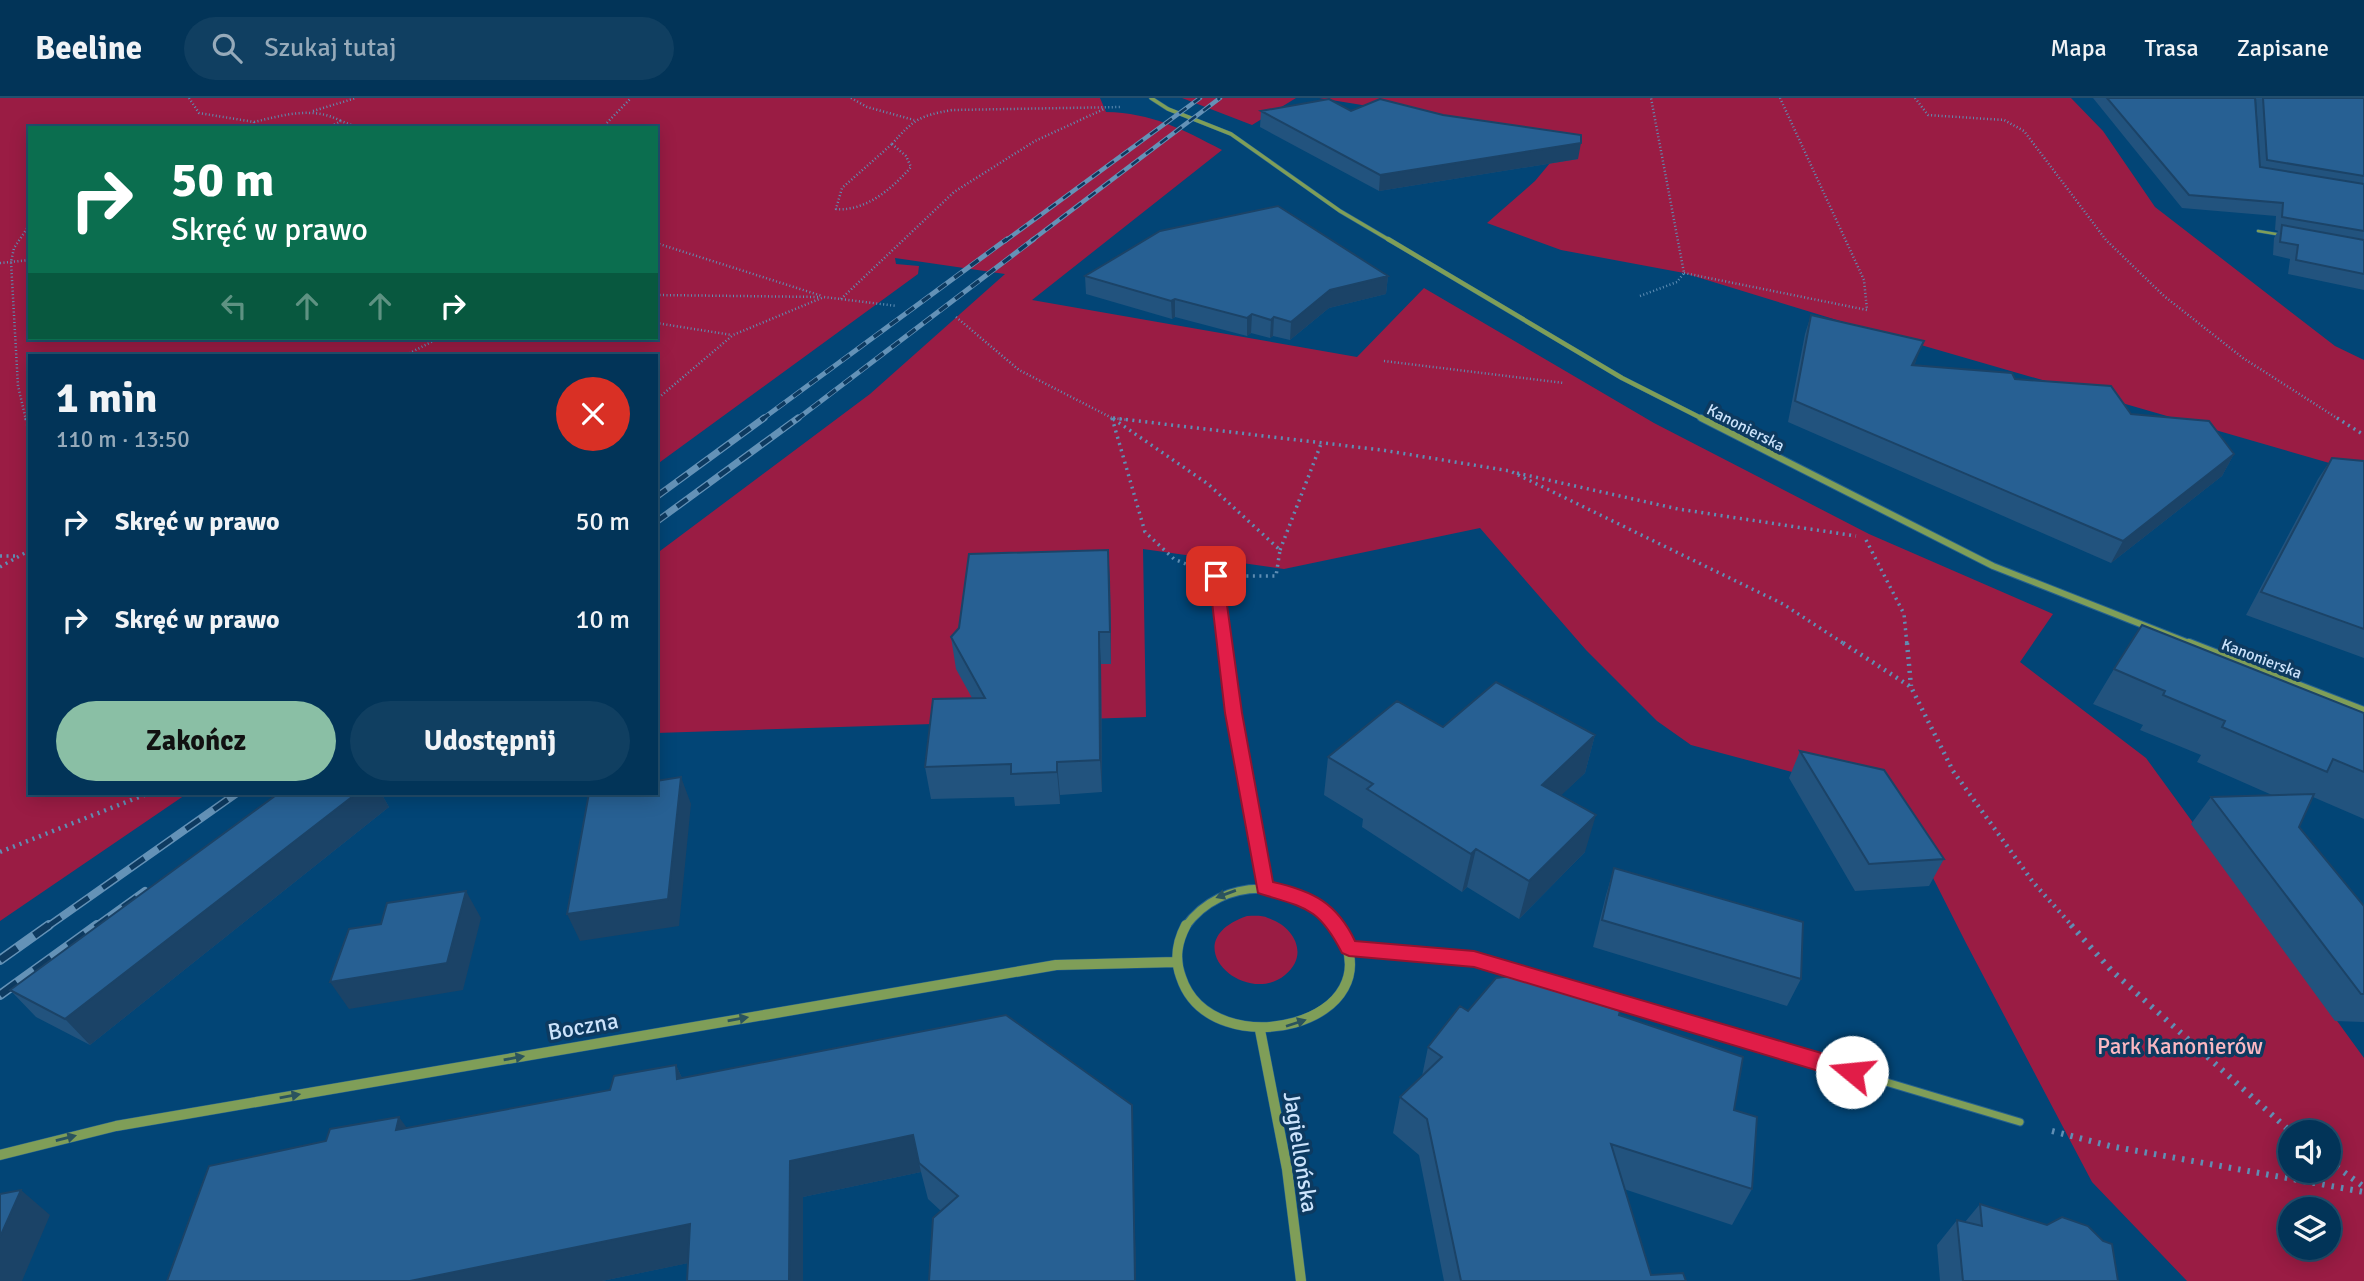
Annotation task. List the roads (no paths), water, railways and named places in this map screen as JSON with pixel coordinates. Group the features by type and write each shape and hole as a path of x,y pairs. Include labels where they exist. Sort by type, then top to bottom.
{"street":[{"name":"Kanonierska","path":"1151,98 1161,105 1229,133 1340,211 1622,378 1993,566 2364,711"},
{"path":"1265,888 1293,894 1318,906 1338,925 1349,948 1350,972 1340,996 1320,1014 1292,1026 1260,1030 1230,1022 1203,1007 1184,986 1176,962 1178,938 1190,916 1210,900 1235,890 1265,888"},
{"name":"Boczna","path":"0,1155 116,1126 1056,965 1176,962"},
{"name":"Jagiellońska","path":"1260,1030 1287,1169 1301,1281"}],"lane":[{"path":"2258,231 2285,236"},
{"path":"1216,576 1234,713 1265,888"},
{"path":"1349,948 1474,959 2021,1122"}],"railway":[{"path":"1005,241 1200,98"},
{"path":"1031,241 1220,98"},
{"path":"761,420 1007,239"},
{"path":"796,420 1034,239"},
{"path":"658,496 764,418"},
{"path":"658,521 798,418"},
{"path":"47,927 234,795"},
{"path":"95,927 145,891"},
{"path":"0,960 49,925"},
{"path":"0,995 97,925"}],"park label":[{"name":"Park Kanonierów","path":"2180,1046"}]}
